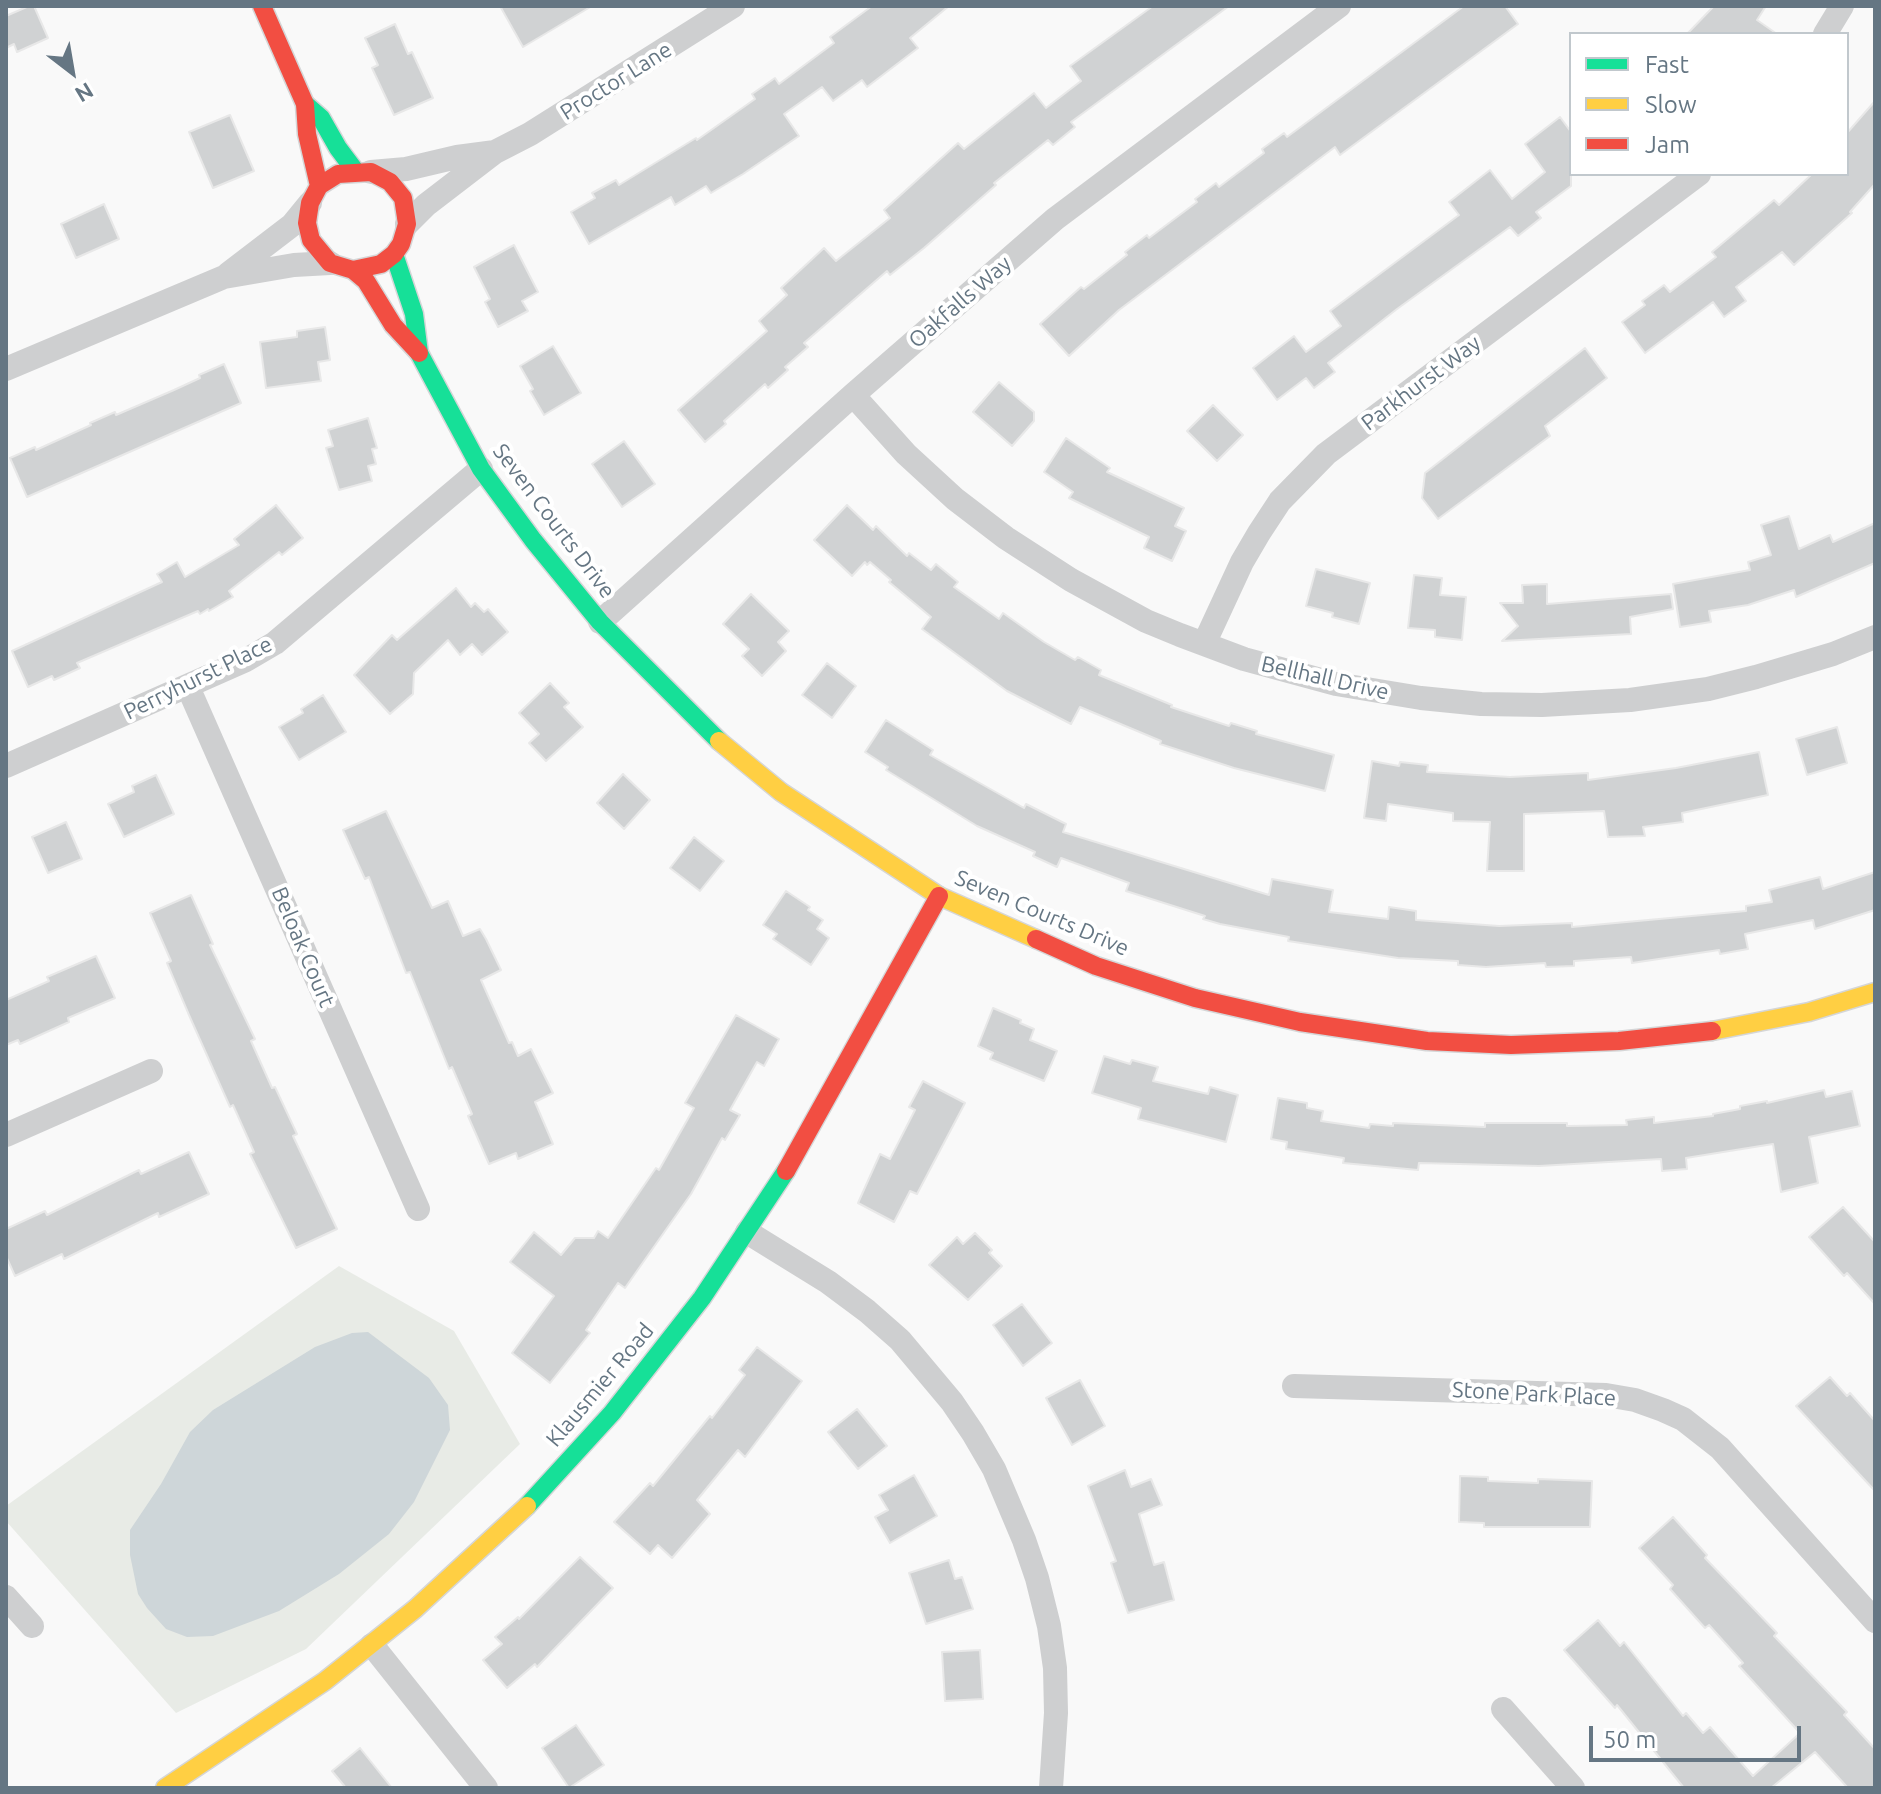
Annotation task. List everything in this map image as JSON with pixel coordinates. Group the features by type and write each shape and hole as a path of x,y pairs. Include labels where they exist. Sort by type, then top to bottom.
{"street":[{"path":"262,6 305,104 315,194 307,223 311,240 317,250 342,266"},
{"name":"Proctor Lane","path":"407,224 426,205 495,152 597,93 733,6"},
{"name":"Oakfalls Way","path":"600,622 1055,219 1339,6"},
{"path":"1826,32 1842,6"},
{"path":"6,369 224,277 294,265 381,264 394,254 401,244 407,224 403,198 390,182 363,172 338,148 321,118 305,104"},
{"name":"Proctor Lane","path":"363,172 406,169 495,152"},
{"path":"224,277 292,225 315,194 338,174 363,172"},
{"name":"Parkhurst Way","path":"1204,644 1236,574 1259,533 1280,501 1326,454 1696,176"},
{"name":"Seven Courts Drive","path":"394,254 414,314 419,353"},
{"name":"Seven Courts Drive","path":"342,266 366,281 393,325 419,353 481,469 533,540 600,622 719,741 781,792 939,896 1096,966 1195,998 1300,1022 1427,1041 1511,1045 1603,1042 1715,1031 1809,1012 1875,992"},
{"name":"Bellhall Drive","path":"853,395 932,478 1006,538 1106,600 1146,621 1204,644 1271,668 1336,684 1481,704 1542,705 1630,700 1708,689 1796,666 1875,637"},
{"name":"Perryhurst Place","path":"6,766 188,687 275,643 481,469"},
{"name":"Beloak Court","path":"188,687 418,1209"},
{"name":"Klausmier Road","path":"165,1788 325,1681 372,1645 525,1508 603,1423 702,1298 778,1185 939,896"},
{"path":"6,1135 151,1071"},
{"path":"747,1232 828,1282 900,1340 952,1402 994,1469 1024,1540 1049,1626 1055,1668 1056,1713 1051,1788"},
{"name":"Stone Park Place","path":"1294,1386 1606,1395 1635,1400 1663,1410 1683,1419 1720,1448 1875,1621"},
{"path":"6,1597 32,1626"},
{"path":"372,1645 486,1788"},
{"path":"1503,1709 1573,1788"}],"shaded area":[{"path":"339,1266 454,1331 520,1444 306,1649 176,1713 6,1521 6,1506"},
{"path":"368,1332 429,1378 448,1405 450,1430 414,1502 389,1534 339,1574 279,1611 213,1636 187,1637 166,1629 138,1594 130,1555 130,1530 161,1484 190,1432 213,1410 315,1347 352,1333"}],"building":[{"path":"34,6 48,38 17,52 14,44 6,48 6,16"},
{"path":"500,6 592,6 523,47"},
{"path":"872,6 949,6 910,38 918,48 867,87 862,80 833,101 822,87 784,114 799,136 743,174 711,193 706,186 675,205 671,197 589,244 571,212 595,198 592,193 616,180 619,185 697,140 755,99 752,94 775,78 779,84 834,43 830,37"},
{"path":"1153,6 1229,6 1071,122 1075,127 1053,145 1048,140 994,183 996,185 924,248 890,275 887,271 804,343 808,347 785,367 788,370 768,388 765,384 705,442 678,410 767,331 759,321 787,295 781,288 824,248 836,261 890,218 884,210 958,143 964,149 1034,93 1046,108 1081,81 1070,66"},
{"path":"1464,6 1505,6 1518,24 1340,155 1335,147 1119,310 1069,356 1040,324 1081,287 1084,289 1147,235 1149,238 1197,202 1195,199 1216,183 1219,187 1264,153 1262,149 1284,133 1287,137"},
{"path":"1714,6 1766,6 1757,20 1774,32 1689,32"},
{"path":"395,24 433,98 394,115 372,68 378,65 365,38"},
{"path":"1875,101 1875,184 1852,213 1794,265 1782,252 1736,287 1746,301 1724,317 1713,302 1645,353 1622,322 1645,305 1642,301 1664,285 1670,292 1716,257 1712,252 1774,200 1779,205 1810,176 1849,176 1849,131"},
{"path":"230,115 254,171 213,188 189,132"},
{"path":"1560,117 1569,129 1571,186 1536,212 1541,218 1518,236 1510,227 1397,309 1328,363 1335,372 1314,388 1306,378 1277,400 1253,368 1294,336 1306,352 1341,326 1330,311 1459,215 1449,202 1490,170 1512,199 1545,172 1525,144"},
{"path":"104,204 119,239 76,258 61,224"},
{"path":"514,245 538,292 522,301 528,311 498,327 485,302 490,299 474,267"},
{"path":"325,327 330,360 318,362 321,381 266,388 260,342 297,337 297,331"},
{"path":"553,346 581,393 544,415 520,366"},
{"path":"1585,348 1607,378 1545,426 1550,436 1438,519 1422,498 1425,473"},
{"path":"224,364 241,403 27,497 10,458 35,447 36,450 115,412 116,415 174,390"},
{"path":"999,382 1034,412 1034,421 1012,446 973,412"},
{"path":"1213,405 1243,435 1217,461 1187,431"},
{"path":"368,418 377,448 372,449 376,464 368,466 372,481 339,490 326,448 333,446 328,430"},
{"path":"1066,438 1110,468 1107,472 1184,508 1175,526 1186,531 1172,561 1144,548 1149,537 1069,498 1073,492 1044,472"},
{"path":"624,441 655,484 622,507 592,464"},
{"path":"276,505 303,538 282,555 279,552 229,591 233,597 209,611 200,614 198,611 77,663 80,668 54,680 52,676 28,687 12,651 162,582 157,574 177,562 185,577 239,545 234,539"},
{"path":"847,505 873,530 876,526 907,556 909,553 931,570 936,564 958,582 954,587 999,619 1003,613 1044,642 1075,660 1078,657 1101,670 1099,675 1171,707 1334,755 1325,791 1234,768 1160,744 1161,741 1080,707 1071,724 1007,691 922,629 931,617 870,562 867,565 865,562 852,576 814,540"},
{"path":"1789,516 1799,549 1830,535 1833,542 1875,523 1875,563 1796,597 1794,590 1748,605 1709,611 1711,622 1680,627 1673,584 1750,570 1748,562 1771,555 1761,525"},
{"path":"1316,569 1370,583 1359,624 1306,606"},
{"path":"1414,575 1442,578 1440,595 1466,597 1462,640 1435,637 1435,630 1408,628"},
{"path":"1547,584 1547,604 1671,594 1673,609 1630,617 1631,634 1502,641 1518,626 1500,603 1523,603 1522,585"},
{"path":"456,588 471,607 475,603 484,612 488,609 508,632 482,655 472,644 460,655 448,640 414,673 413,694 390,714 354,675 392,635 397,640"},
{"path":"751,594 789,631 778,642 786,651 762,676 742,656 749,649 723,624"},
{"path":"827,663 856,686 832,718 802,695"},
{"path":"550,683 569,703 564,707 583,727 546,761 529,743 539,734 519,713"},
{"path":"323,695 346,732 299,760 279,727 303,713 301,709"},
{"path":"886,720 933,750 930,755 1024,808 1026,804 1066,824 1063,832 1269,895 1272,879 1333,890 1329,912 1388,919 1389,907 1416,911 1416,920 1499,926 1572,923 1572,927 1746,911 1746,906 1772,902 1769,890 1820,877 1823,889 1875,872 1875,910 1815,929 1813,920 1745,934 1748,949 1720,954 1719,950 1632,963 1631,957 1574,961 1574,966 1546,967 1545,963 1486,967 1458,965 1458,961 1398,958 1288,941 1289,937 1220,924 1203,919 1205,916 1126,891 1129,883 1061,858 1057,867 1033,856 1035,852 977,826 886,770 888,767 865,752"},
{"path":"1837,727 1847,763 1807,775 1796,739"},
{"path":"1759,752 1768,795 1682,813 1683,822 1643,827 1645,836 1608,837 1604,811 1524,814 1524,871 1487,871 1490,822 1453,821 1453,813 1388,804 1386,821 1364,818 1372,761 1399,766 1400,762 1428,765 1427,772 1510,777 1588,773 1588,780"},
{"path":"623,774 650,800 624,829 597,803"},
{"path":"156,775 174,814 124,837 108,804 134,792 132,786"},
{"path":"386,811 432,908 448,901 463,936 480,929 486,939 501,970 481,980 509,1043 512,1042 518,1056 531,1049 553,1093 535,1102 553,1144 518,1159 516,1153 489,1164 468,1116 472,1114 452,1067 449,1069 410,972 406,973 369,877 365,879 343,830"},
{"path":"66,822 82,859 48,873 32,837"},
{"path":"694,837 724,861 700,891 670,868"},
{"path":"786,891 823,920 817,929 829,938 811,965 773,939 777,934 763,925"},
{"path":"191,895 213,944 210,945 255,1039 251,1041 297,1134 293,1136 337,1229 296,1248 250,1154 254,1152 189,1015 167,963 171,961 150,913"},
{"path":"96,956 115,998 68,1018 69,1022 20,1044 18,1040 6,1045 6,1000 49,981 47,977"},
{"path":"993,1008 1034,1029 1030,1040 1057,1051 1044,1081 990,1059 993,1053 978,1046"},
{"path":"736,1015 779,1039 764,1066 757,1062 730,1110 740,1115 725,1140 722,1138 691,1194 625,1288 618,1283 586,1330 590,1333 550,1383 512,1353 554,1296 510,1262 534,1232 561,1255 575,1238 594,1238 598,1231 608,1238 656,1168 659,1170 694,1108 685,1103"},
{"path":"1104,1056 1130,1064 1132,1060 1158,1067 1153,1081 1208,1094 1210,1087 1238,1095 1226,1142 1138,1119 1141,1108 1092,1093"},
{"path":"923,1081 965,1103 917,1194 910,1191 894,1222 858,1203 880,1154 890,1159 915,1110 909,1107"},
{"path":"1824,1090 1826,1097 1852,1091 1860,1126 1809,1137 1818,1183 1781,1192 1773,1144 1686,1158 1687,1169 1662,1171 1661,1159 1539,1166 1419,1163 1418,1170 1343,1163 1344,1158 1286,1149 1287,1142 1271,1139 1278,1098 1307,1103 1307,1108 1323,1111 1321,1121 1369,1128 1370,1124 1393,1126 1393,1123 1485,1127 1485,1123 1567,1123 1567,1126 1627,1125 1626,1120 1654,1117 1654,1123 1713,1116 1740,1109 1740,1106"},
{"path":"189,1152 209,1194 159,1217 158,1213 64,1259 62,1254 15,1276 6,1256 6,1229 45,1211 47,1215 139,1170 141,1174"},
{"path":"1843,1207 1875,1242 1875,1304 1847,1273 1844,1276 1809,1237"},
{"path":"975,1233 1002,1266 968,1300 929,1265 957,1237 963,1244"},
{"path":"1022,1304 1052,1343 1023,1366 993,1325"},
{"path":"757,1347 802,1381 745,1457 738,1450 697,1500 710,1514 672,1558 658,1545 650,1554 614,1522 650,1483 653,1486 710,1416 712,1418 745,1375 739,1370"},
{"path":"1830,1377 1847,1396 1850,1393 1875,1421 1875,1491 1796,1406"},
{"path":"1080,1380 1105,1426 1072,1445 1046,1398"},
{"path":"857,1409 887,1446 858,1469 828,1432"},
{"path":"1125,1470 1131,1487 1151,1479 1162,1505 1139,1514 1154,1565 1164,1562 1174,1600 1128,1613 1111,1563 1116,1561 1088,1486"},
{"path":"914,1475 937,1516 890,1543 875,1517 888,1510 879,1495"},
{"path":"1460,1476 1488,1477 1488,1481 1538,1483 1538,1479 1592,1481 1590,1527 1484,1527 1484,1523 1459,1522"},
{"path":"1673,1517 1707,1555 1705,1558 1777,1633 1774,1636 1847,1712 1844,1715 1875,1749 1875,1788 1848,1788 1815,1752 1771,1788 1684,1788 1617,1705 1615,1708 1564,1650 1598,1620 1620,1646 1624,1642 1683,1716 1686,1713 1703,1733 1710,1727 1753,1776 1800,1733 1739,1666 1743,1663 1709,1625 1705,1628 1670,1589 1673,1585 1639,1548"},
{"path":"580,1557 613,1588 537,1667 535,1664 507,1688 483,1660 502,1644 495,1637 519,1619"},
{"path":"949,1560 955,1579 962,1577 973,1609 926,1624 909,1573"},
{"path":"980,1650 983,1699 945,1701 942,1652"},
{"path":"576,1725 604,1765 569,1788 542,1748"},
{"path":"360,1748 392,1788 346,1788 332,1771"}],"traffic: fast":[{"path":"305,104 321,118 356,172"},
{"path":"394,254 414,314 419,353 481,469 533,540 600,622 719,741"},
{"path":"527,1506 612,1413 702,1298 786,1171"}],"traffic: slow":[{"path":"719,741 781,792 939,896 1036,939"},
{"path":"1712,1031 1809,1012 1875,992"},
{"path":"165,1788 325,1681 415,1609 527,1506"}],"traffic: jam":[{"path":"262,6 305,104 307,134 319,186"},
{"path":"353,270 381,264 394,254 401,244 407,224 403,198 390,182 371,172 338,174 319,186 310,203 307,223 311,240 330,263 353,270 366,281 393,325 419,353"},
{"path":"786,1171 939,896"},
{"path":"1036,939 1096,966 1195,998 1300,1022 1427,1041 1511,1045 1619,1041 1712,1031"}]}
